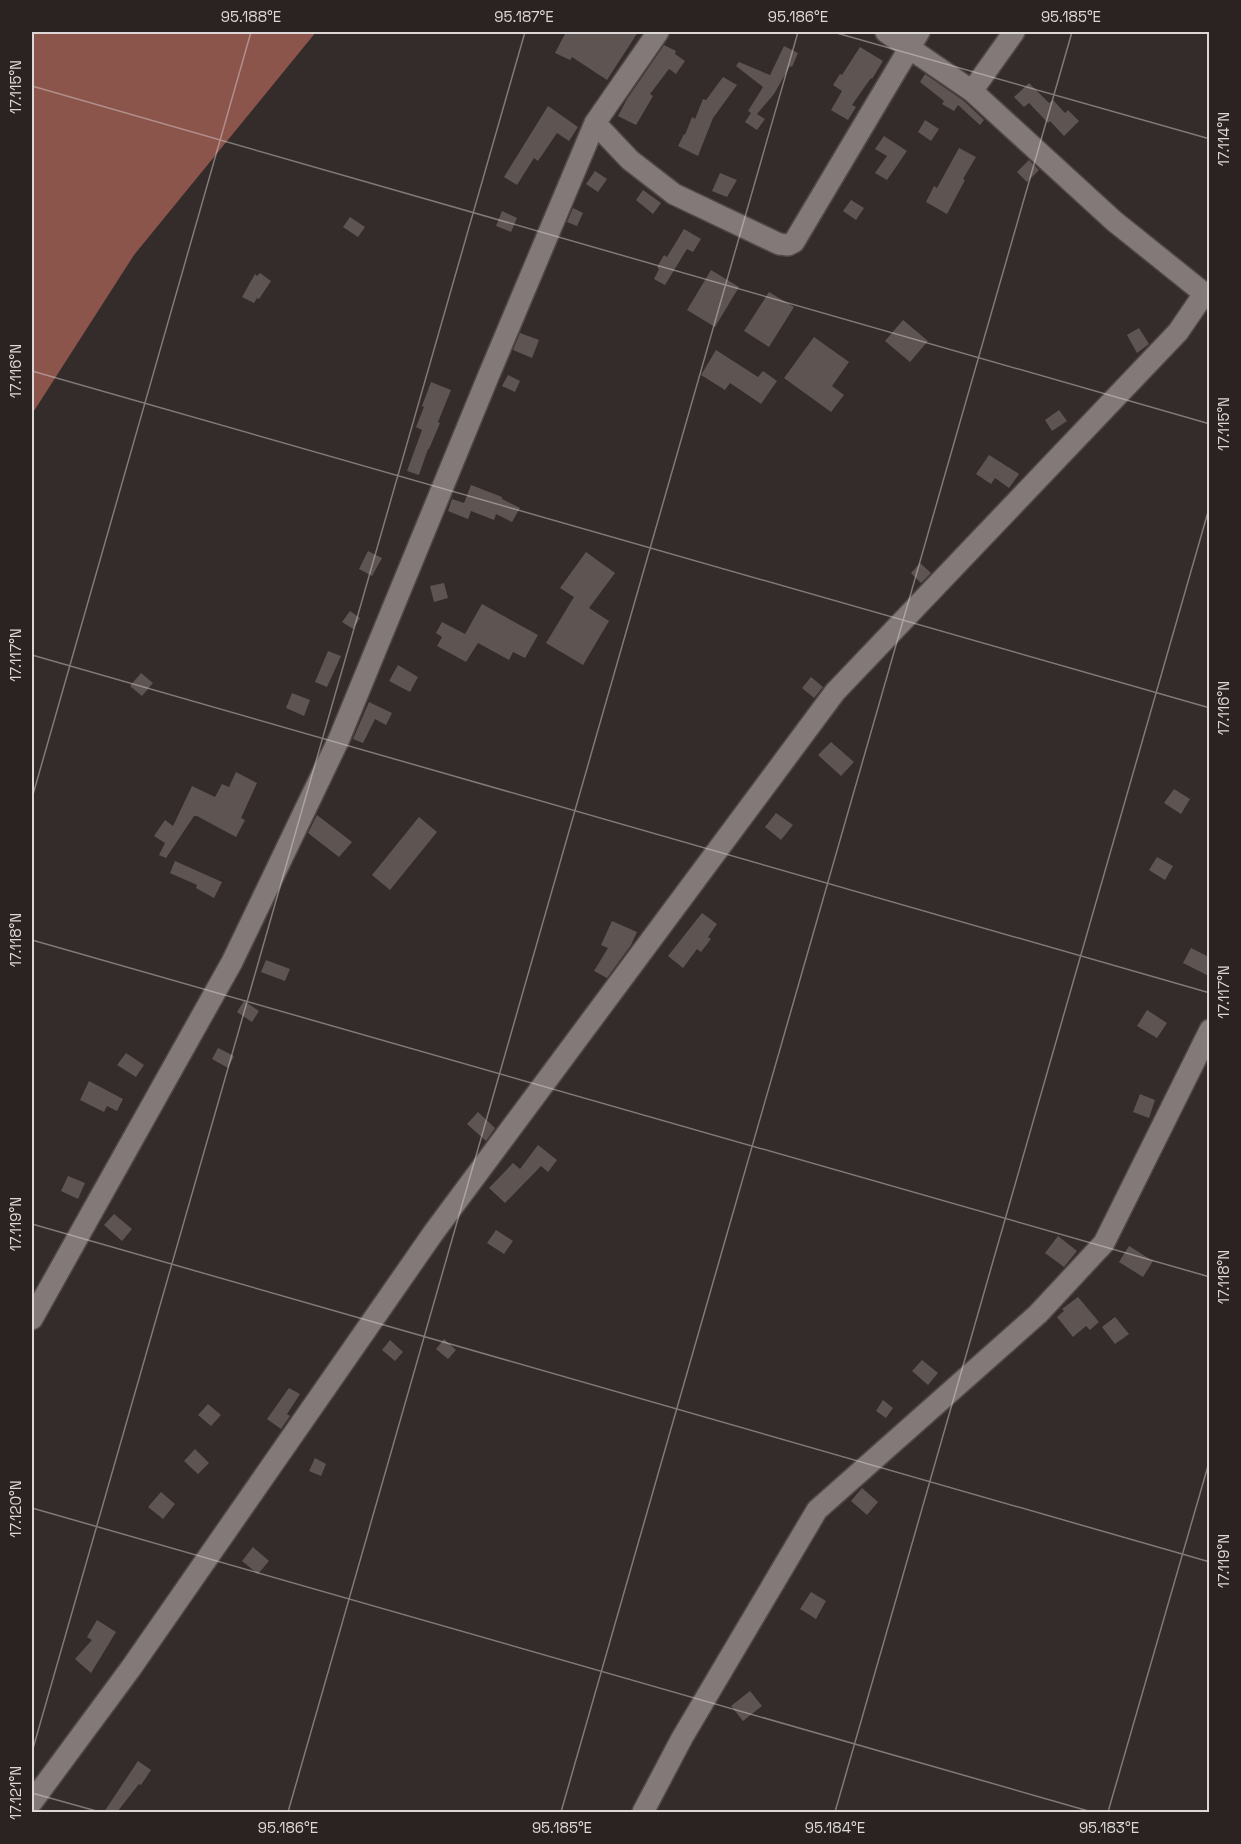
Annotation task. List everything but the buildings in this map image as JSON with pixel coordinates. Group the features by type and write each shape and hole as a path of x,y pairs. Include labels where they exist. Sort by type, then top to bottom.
{"street":[{"path":"32,1319 232,962 339,739 595,123 658,32"},
{"path":"32,1802 131,1668 434,1232 835,692 1178,332 1207,296 1114,221 914,40 886,32"},
{"path":"972,91 1014,32"},
{"path":"595,123 630,160 674,194 779,244 788,246 794,242 914,40"},
{"path":"643,1812 682,1738 817,1510 1038,1314 1104,1243 1209,1030"}],"shaded area":[{"path":"32,32 316,32 134,255 32,414"}]}
